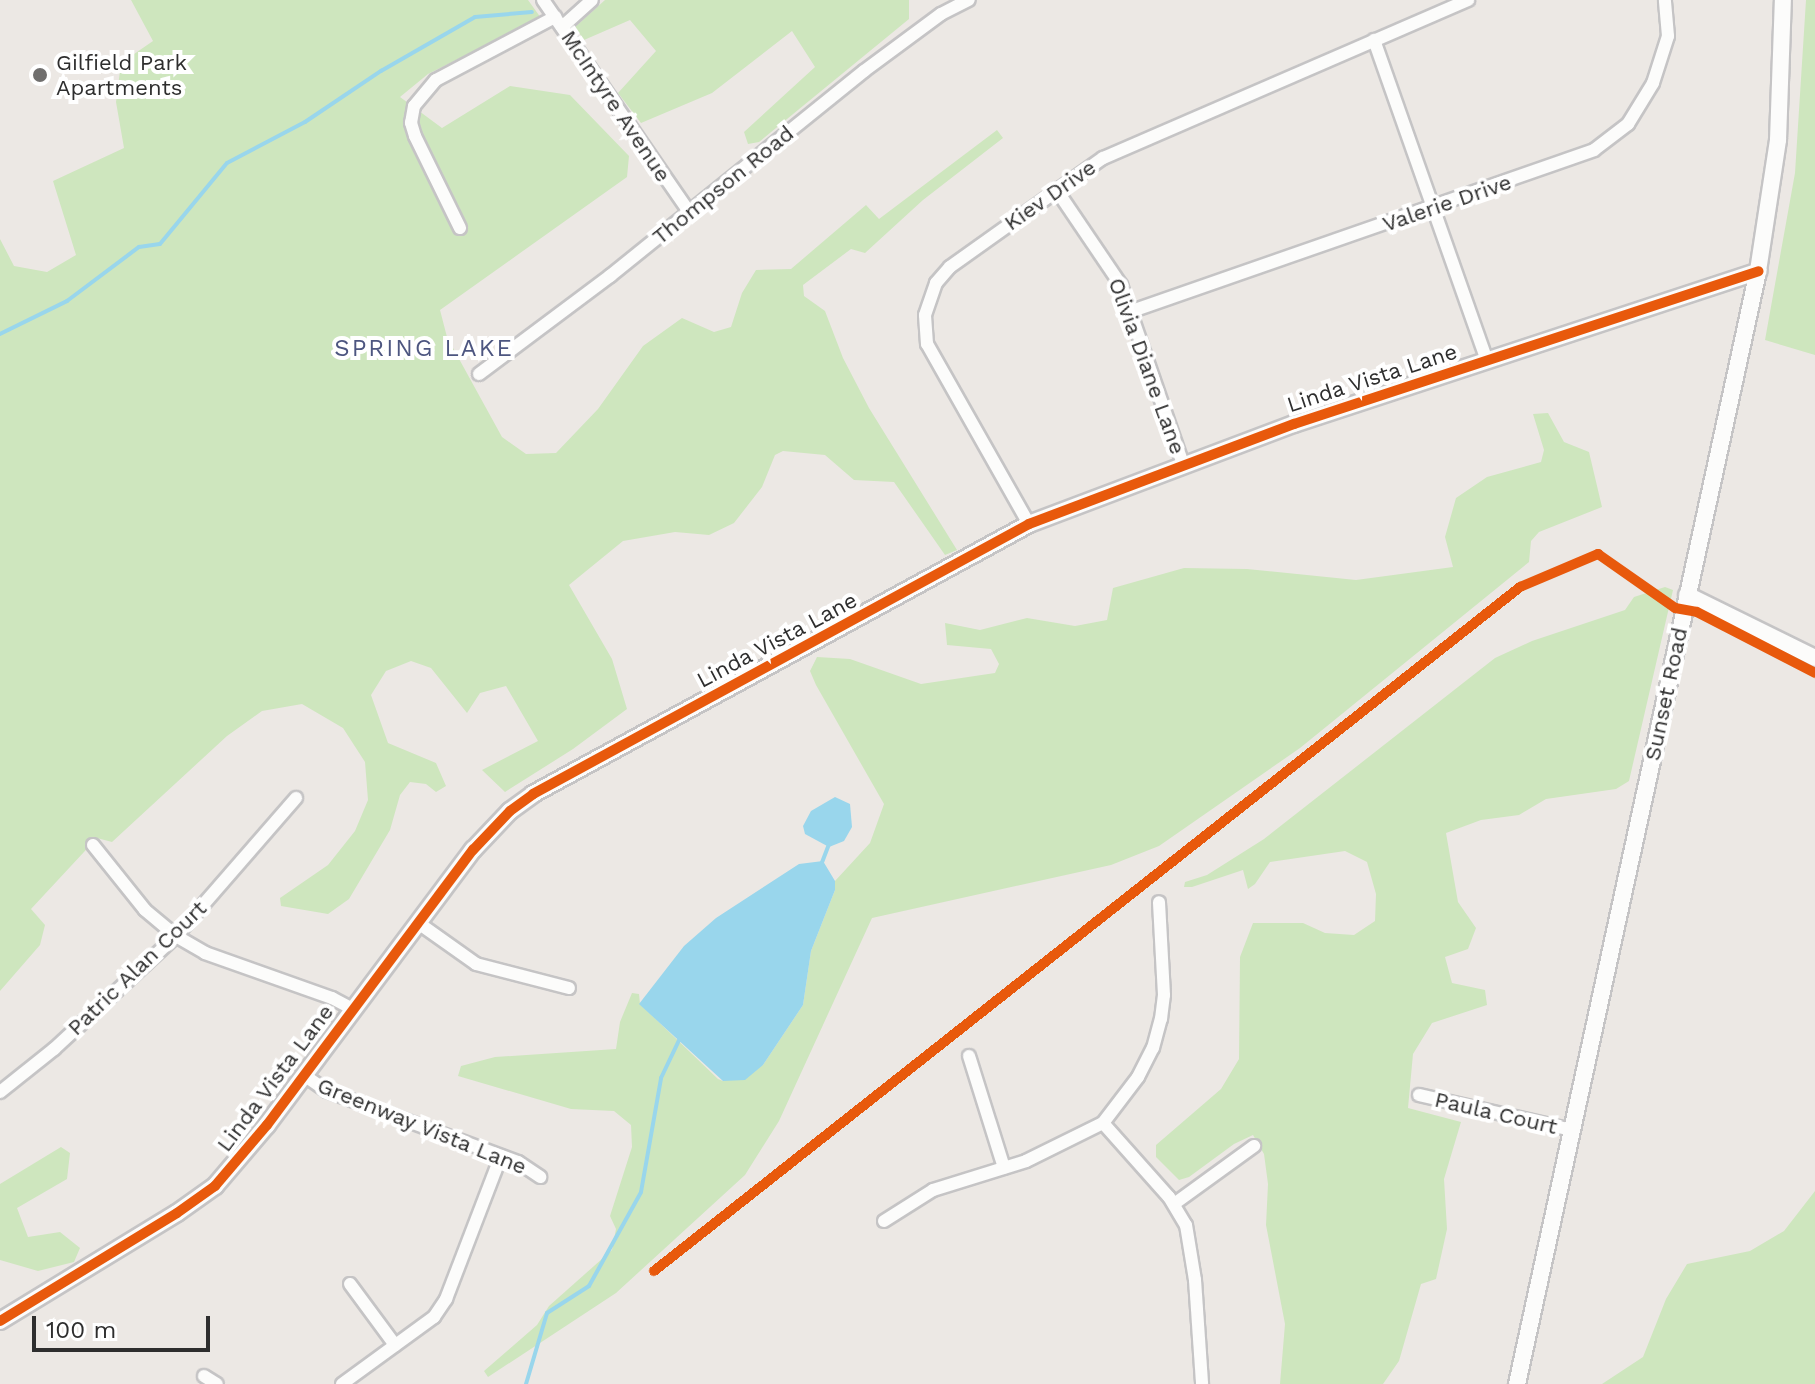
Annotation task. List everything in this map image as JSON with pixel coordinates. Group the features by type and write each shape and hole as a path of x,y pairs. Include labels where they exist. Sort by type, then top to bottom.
{"street":[{"name":"McIntyre Avenue","path":"543,0 689,212"},
{"path":"460,228 415,136 411,123 414,106 436,80 558,22 592,0"},
{"name":"Thompson Road","path":"479,374 689,212 864,71 941,14 969,0"},
{"name":"Kiev Drive","path":"1029,524 933,359 924,330 925,315 936,283 950,267 1103,158 1374,40 1446,4 1468,0"},
{"name":"Valerie Drive","path":"1132,311 1594,150 1628,124 1642,105 1662,59 1668,36 1665,0"},
{"name":"Sunset Road","path":"1517,1384 1758,271 1778,140 1783,0"},
{"path":"1374,40 1487,361"},
{"name":"Olivia Diane Lane","path":"1056,189 1105,258 1132,311 1183,464"},
{"name":"Linda Vista Lane","path":"0,1321 177,1213 215,1186 493,828 533,794 1029,524 1183,464 1758,271"},
{"path":"1687,595 1815,658"},
{"name":"Patric Alan Court","path":"0,1092 54,1049 176,936 296,798"},
{"path":"93,845 145,910 176,936 205,953 332,998 353,1009"},
{"path":"884,1221 933,1190 1051,1151 1103,1123 1138,1077 1153,1048 1161,1019 1164,995 1159,902"},
{"path":"417,922 476,964 569,988"},
{"path":"969,1056 1004,1168"},
{"name":"Greenway Vista Lane","path":"304,1075 327,1091 518,1162 540,1177"},
{"name":"Paula Court","path":"1419,1095 1572,1130"},
{"path":"1103,1123 1174,1204 1186,1225 1191,1249 1202,1384"},
{"path":"1174,1204 1254,1146"},
{"path":"342,1384 434,1317 446,1299 501,1156"},
{"path":"350,1284 395,1345"},
{"path":"204,1376 217,1384"}],"green space":[{"path":"131,0 528,0 541,18 428,74 400,97 442,128 510,86 570,95 629,156 627,177 440,310 447,337 502,437 526,454 556,453 598,409 643,346 682,318 714,332 731,327 742,293 756,270 791,269 866,205 879,219 997,130 1003,138 923,200 865,253 851,249 803,285 804,296 825,311 843,358 869,408 957,550 945,555 894,482 854,480 825,455 783,451 775,455 762,487 734,523 709,535 675,532 623,541 569,585 612,659 627,709 573,749 505,792 482,770 538,741 506,686 480,693 467,713 431,668 411,661 386,671 371,695 388,743 436,763 446,786 436,792 426,784 410,782 400,795 390,830 349,899 328,914 281,906 280,898 328,865 355,831 368,800 365,762 343,728 302,704 262,711 227,736 112,842 97,838 31,909 45,925 40,945 0,991 0,239 14,266 47,272 76,255 53,181 124,148 116,102 121,63 153,41"},
{"path":"605,0 909,0 909,19 759,142 748,144 744,132 815,67 792,31 712,93 641,123 618,93 656,51 630,20 584,40 575,27"},
{"path":"1806,0 1815,0 1815,355 1765,340 1795,173"},
{"path":"1548,413 1564,442 1589,452 1602,507 1539,532 1531,541 1529,562 1300,748 1159,846 1111,865 872,918 779,1121 745,1175 616,1293 488,1377 484,1371 537,1325 549,1306 612,1250 616,1229 610,1216 632,1147 631,1125 614,1111 571,1109 458,1076 461,1066 495,1057 616,1049 620,1022 632,993 639,994 640,1004 718,1079 723,1081 763,1065 803,1005 811,951 835,890 835,881 870,843 884,804 816,685 810,671 817,657 850,659 921,684 995,673 999,664 991,649 947,645 945,623 980,630 1027,618 1075,626 1107,620 1113,588 1184,568 1247,569 1356,580 1453,567 1445,537 1456,498 1487,477 1541,462 1544,450 1533,414"},
{"path":"1665,587 1673,590 1629,781 1616,789 1546,799 1519,815 1481,820 1446,833 1458,902 1476,928 1468,949 1445,957 1452,983 1485,990 1487,1005 1432,1023 1413,1054 1408,1108 1461,1122 1444,1179 1447,1229 1436,1279 1421,1284 1399,1361 1383,1384 1280,1384 1285,1324 1266,1225 1268,1184 1264,1154 1253,1135 1234,1144 1189,1177 1179,1180 1156,1157 1156,1145 1221,1089 1239,1059 1240,957 1253,923 1303,923 1325,933 1354,935 1375,921 1376,894 1367,862 1345,851 1270,862 1248,889 1243,870 1192,887 1184,887 1185,882 1207,875 1264,839 1495,658 1532,641 1625,610 1634,597"},
{"path":"61,1147 70,1153 67,1179 17,1208 28,1237 60,1232 80,1248 74,1262 38,1271 0,1260 0,1184"},
{"path":"1815,1191 1815,1384 1602,1384 1643,1357 1666,1299 1687,1264 1750,1251 1784,1231"}],"water":[{"path":"835,797 850,804 852,827 844,841 829,847 805,834 803,826 811,811"},
{"path":"823,861 835,881 835,890 811,951 803,1005 763,1065 745,1080 723,1081 639,1004 684,946 716,918 799,864"}],"waterway":[{"path":"0,334 67,301 139,247 160,244 227,163 305,122 381,71 475,17 532,12"},
{"path":"821,865 829,844"},
{"path":"526,1384 547,1313 589,1286 641,1192 661,1078 681,1036"}],"cycle path":[{"path":"0,1321 177,1213 215,1186 267,1125 473,850 510,811 533,794 1029,524 1294,424 1758,271"},
{"path":"654,1271 1520,587 1598,554 1675,608 1697,612 1815,673"}],"place":[{"name":"Gilfield Park Apartments","path":"40,75"}],"district":[{"name":"SPRING LAKE","path":"424,349"}]}
